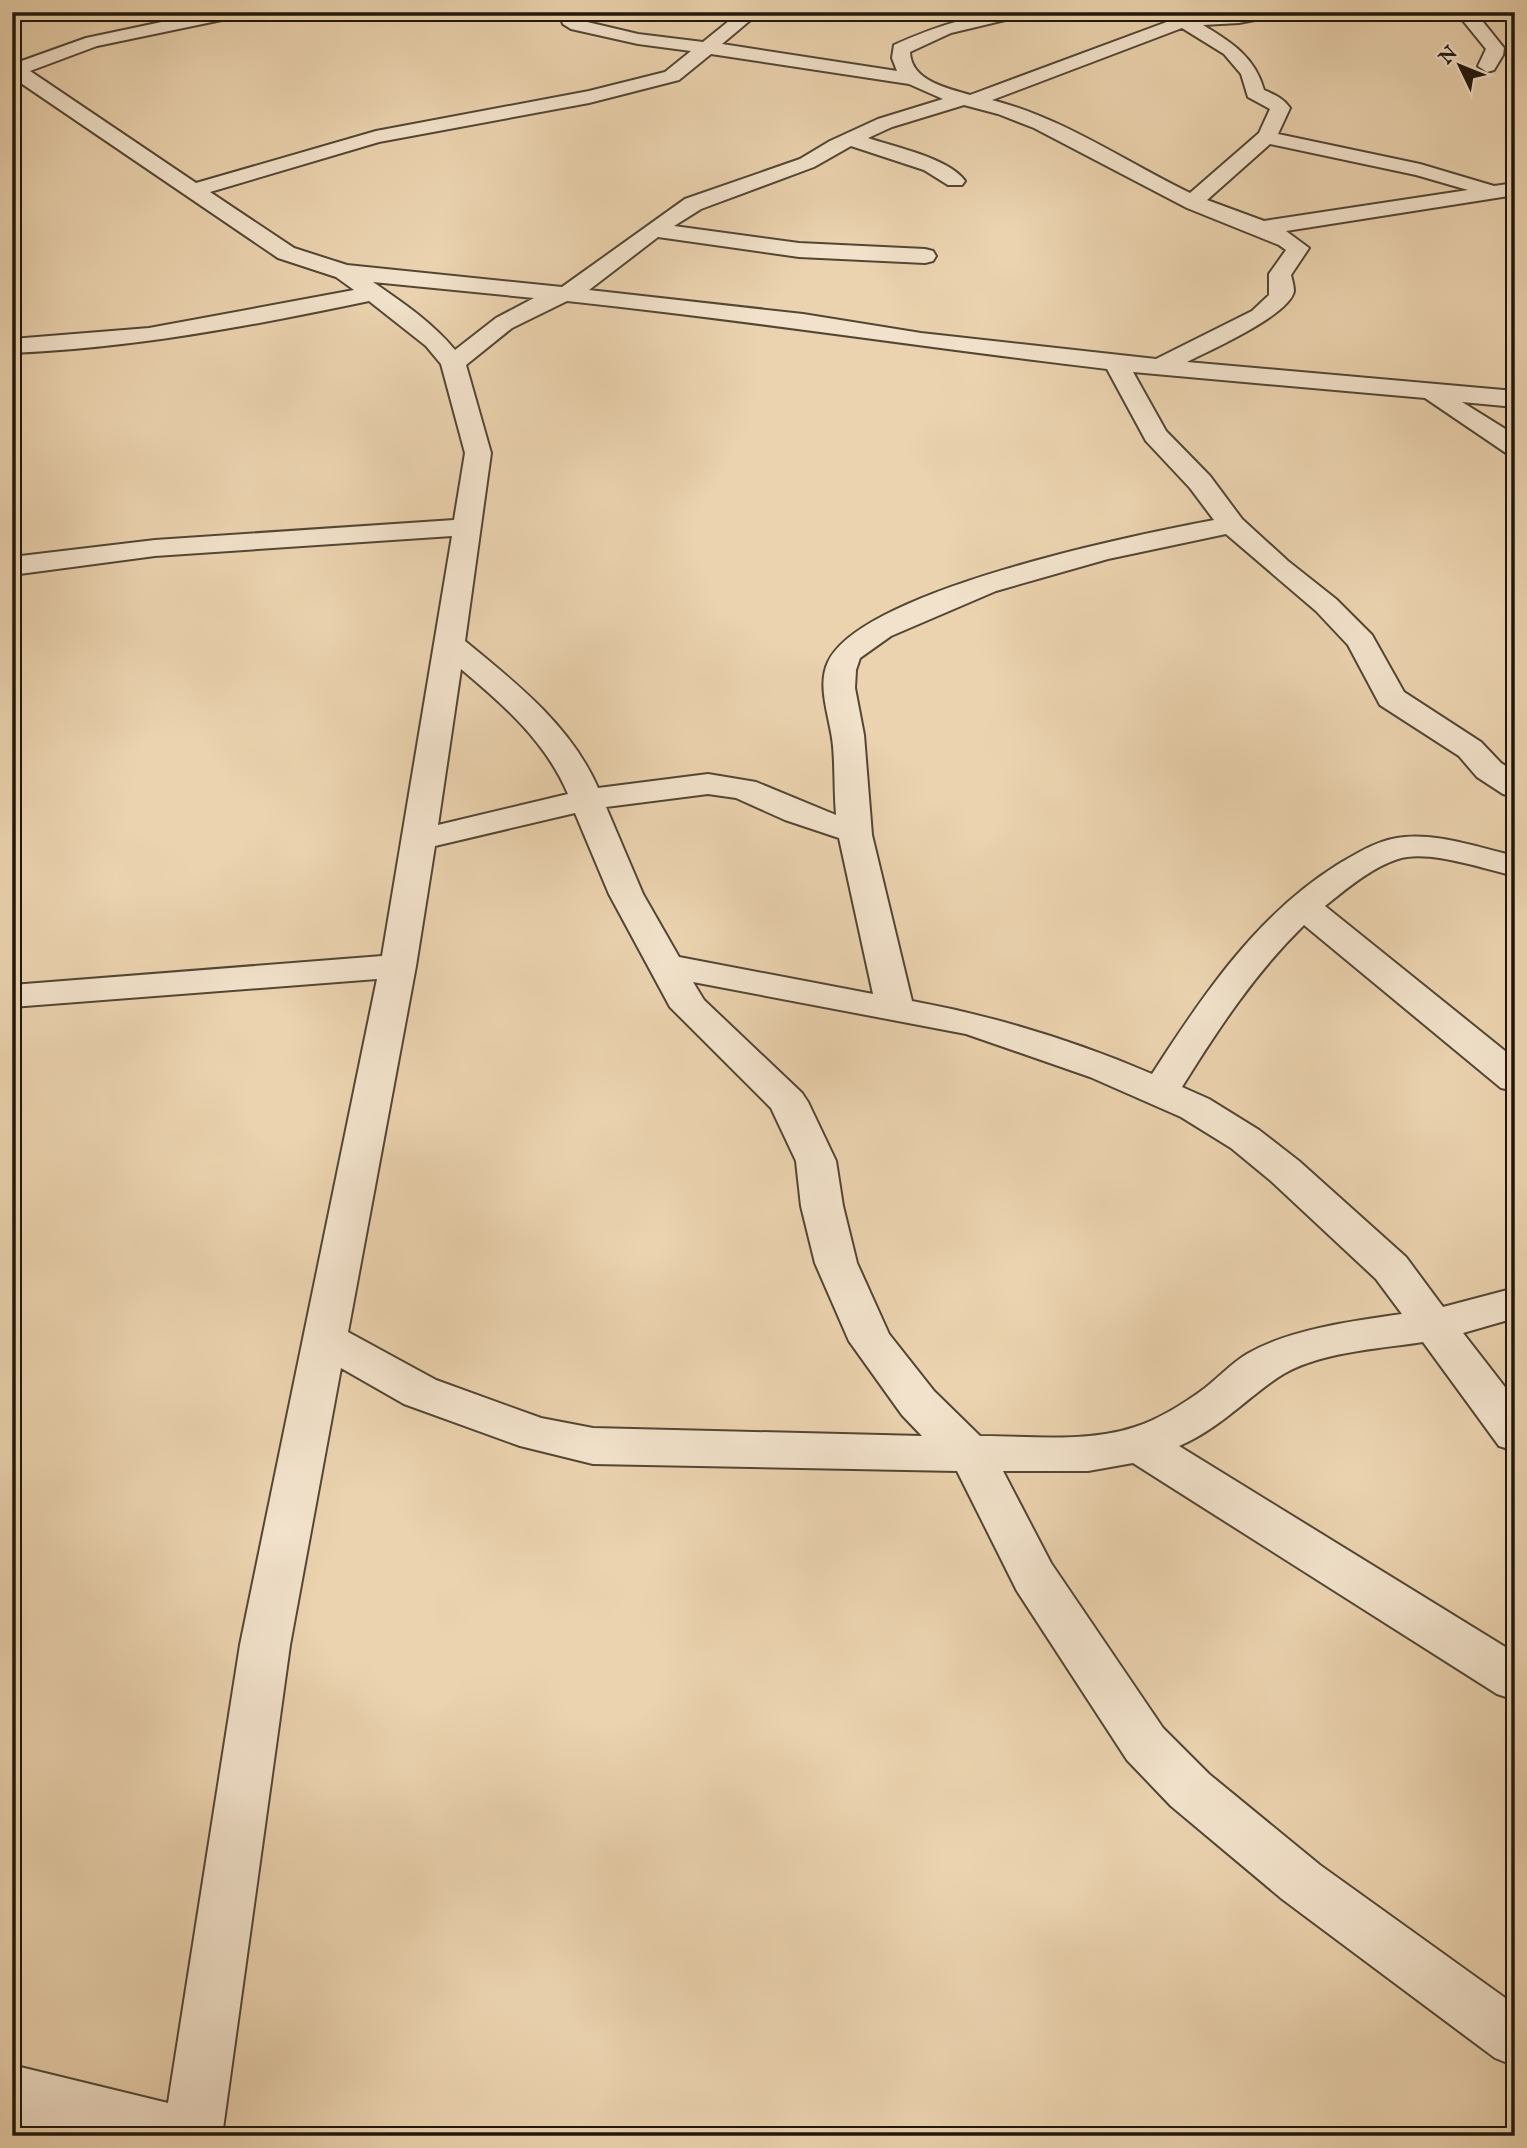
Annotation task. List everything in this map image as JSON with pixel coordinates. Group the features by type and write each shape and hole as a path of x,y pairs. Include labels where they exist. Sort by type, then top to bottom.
{"street":[{"path":"15,72 92,42 236,12"},
{"path":"568,12 569,20 601,32 914,79 967,100 1017,113 1080,141 1193,202 1288,240 1297,248 1297,254 1280,274 1282,291 1279,298 1260,316 1160,367"},
{"path":"195,190 376,137 589,97 660,80 683,70 705,48 751,12"},
{"path":"914,79 903,64 901,49 945,29 1016,12"},
{"path":"1152,12 1185,21 1231,50 1250,73 1255,93 1278,104 1280,108 1273,127 1266,136 1193,202"},
{"path":"453,363 504,323 568,293 609,267 654,230 693,204 807,163 849,139 911,114 967,100 1185,21 1239,18 1270,12"},
{"path":"1465,12 1494,48 1494,55 1488,66"},
{"path":"15,72 195,190 285,253 344,272 568,293 1116,363 1515,399"},
{"path":"1266,136 1509,193"},
{"path":"849,139 931,166 955,181"},
{"path":"1260,228 1509,193"},
{"path":"654,230 799,250 925,256"},
{"path":"192,2136 265,1645 327,1340 398,966 478,453 453,363 435,341 374,292 344,272"},
{"path":"12,346 44,346 149,335 374,292"},
{"path":"1116,363 1155,435 1200,482 1231,525 1325,605 1361,641 1391,698 1470,749 1506,776"},
{"path":"1431,393 1515,447"},
{"path":"896,1010 875,931 855,832 850,758 839,674 848,654 870,635 917,612 1022,572 1086,554 1231,525"},
{"path":"12,566 155,548 467,527"},
{"path":"450,644 504,689 547,732 575,773 626,894 689,1007 761,1072 788,1102 816,1161 822,1206 836,1263 872,1341 918,1403 948,1435 972,1455 1034,1577 1145,1744 1190,1790 1301,1882 1515,2039"},
{"path":"419,840 586,800 708,784 744,789 797,813 855,832"},
{"path":"1160,1091 1224,996 1273,935 1339,877 1392,849 1443,851 1515,866"},
{"path":"1303,906 1515,1079"},
{"path":"12,996 398,966"},
{"path":"667,966 973,1024 1104,1068 1195,1108 1245,1139 1285,1171 1391,1268 1515,1434"},
{"path":"327,1340 420,1392 536,1434 593,1446 972,1455 1088,1453 1140,1444 1172,1430 1218,1402 1262,1366 1286,1355 1341,1339 1434,1325 1515,1303"},
{"path":"1140,1444 1515,1679"},
{"path":"12,2094 185,2136"}]}
